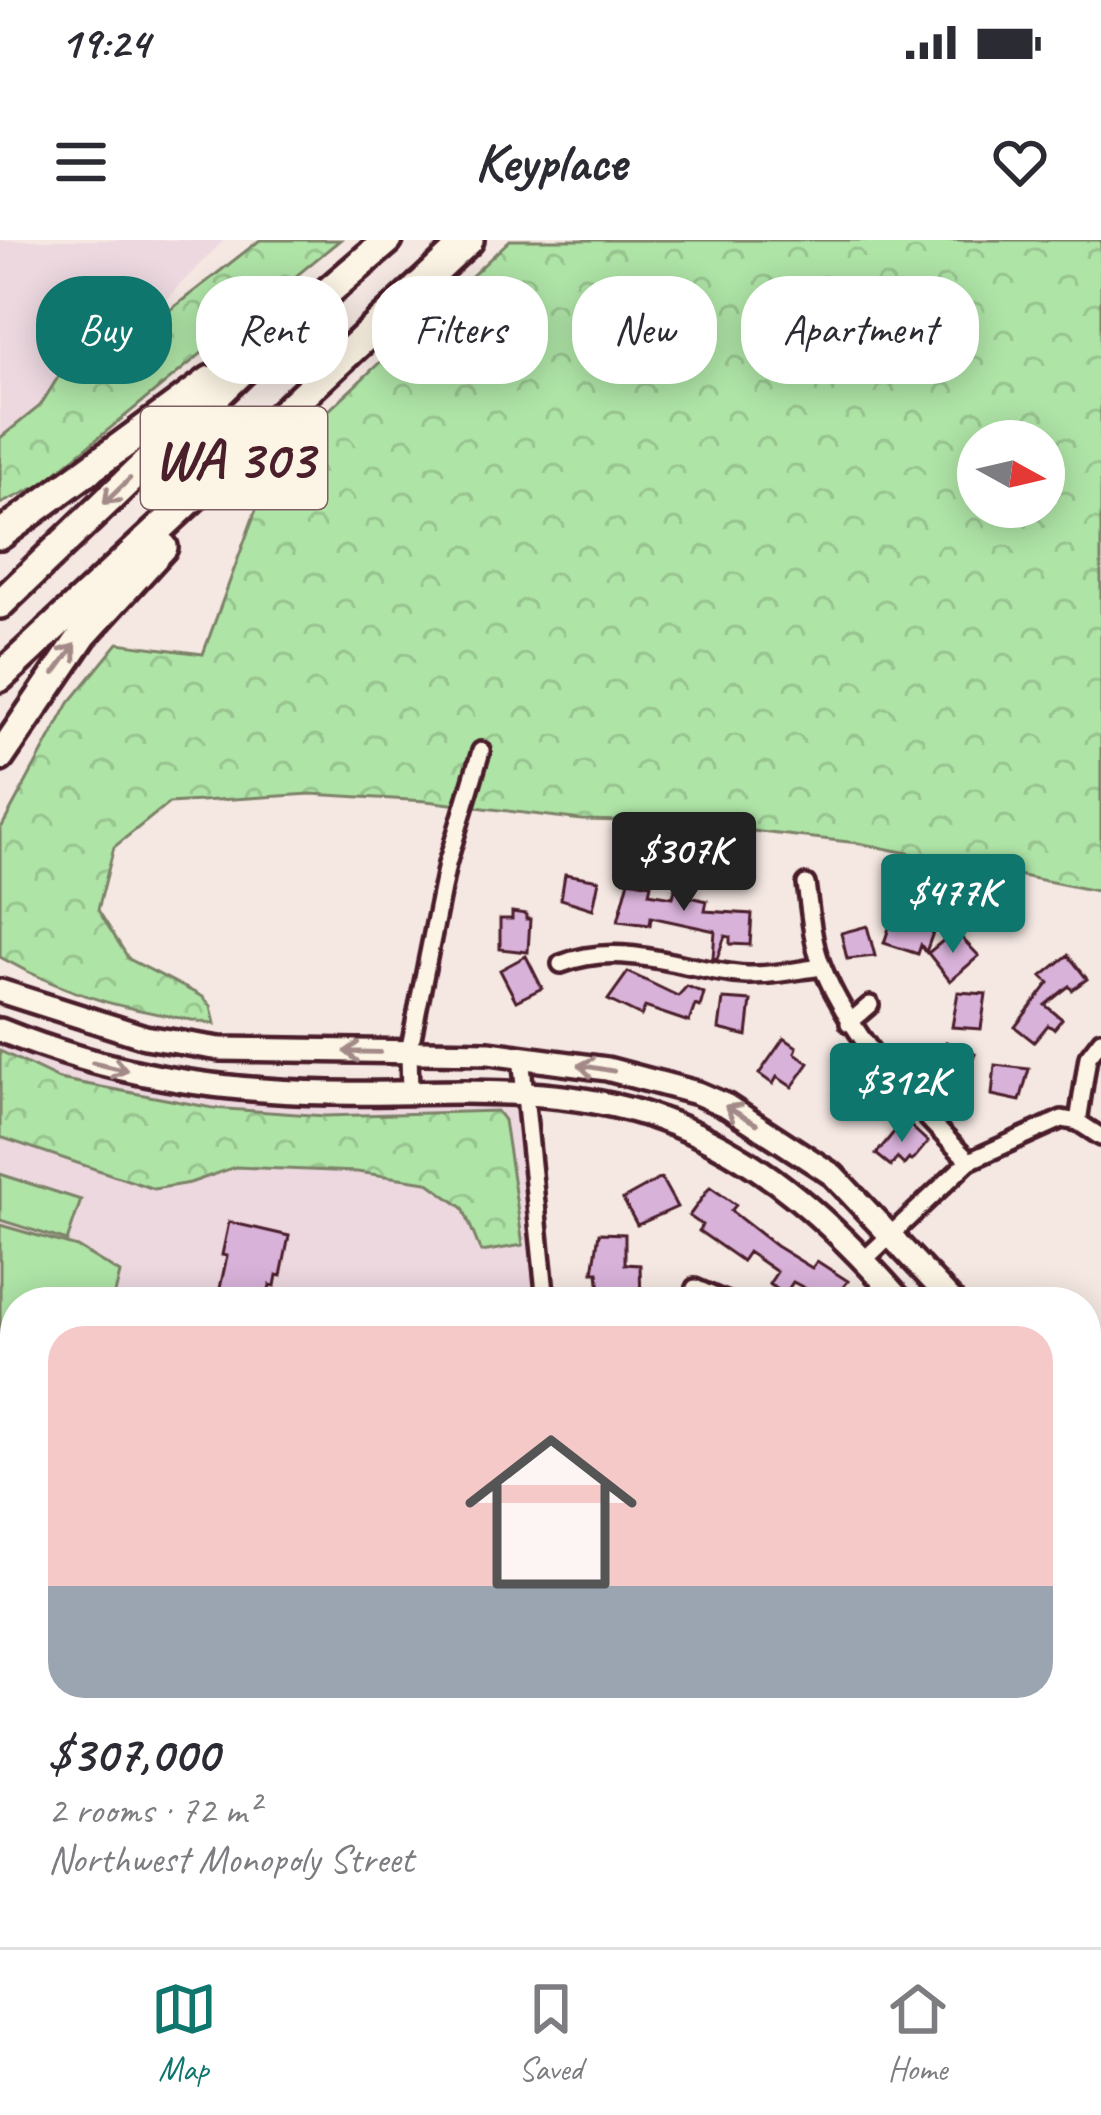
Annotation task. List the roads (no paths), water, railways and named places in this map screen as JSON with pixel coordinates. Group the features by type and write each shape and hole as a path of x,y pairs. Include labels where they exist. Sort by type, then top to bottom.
{"highway":[{"name":"WA 303","path":"346,276 388,240"},
{"name":"WA 303","path":"0,677 469,240"},
{"path":"0,535 207,384"},
{"name":"WA 303","path":"0,604 228,384"},
{"path":"0,757 83,634 309,387"}],"main road":[{"path":"0,991 145,1037 220,1049 520,1056 670,1084 727,1106 833,1175 940,1287"},
{"path":"0,1030 67,1057 170,1081 243,1090 522,1092 619,1107 718,1145 773,1179 827,1221 889,1287"}],"street":[{"path":"410,1093 409,1052 447,863 481,751"},
{"path":"806,884 822,967 849,1023 923,1115 969,1161"},
{"path":"561,964 590,953 640,955 752,975 822,967"},
{"path":"849,1023 870,1005"},
{"path":"1078,1122 1088,1057 1101,1040"},
{"path":"520,1056 545,1287"},
{"path":"865,1258 969,1161 1062,1119 1078,1122 1101,1137"}]}
